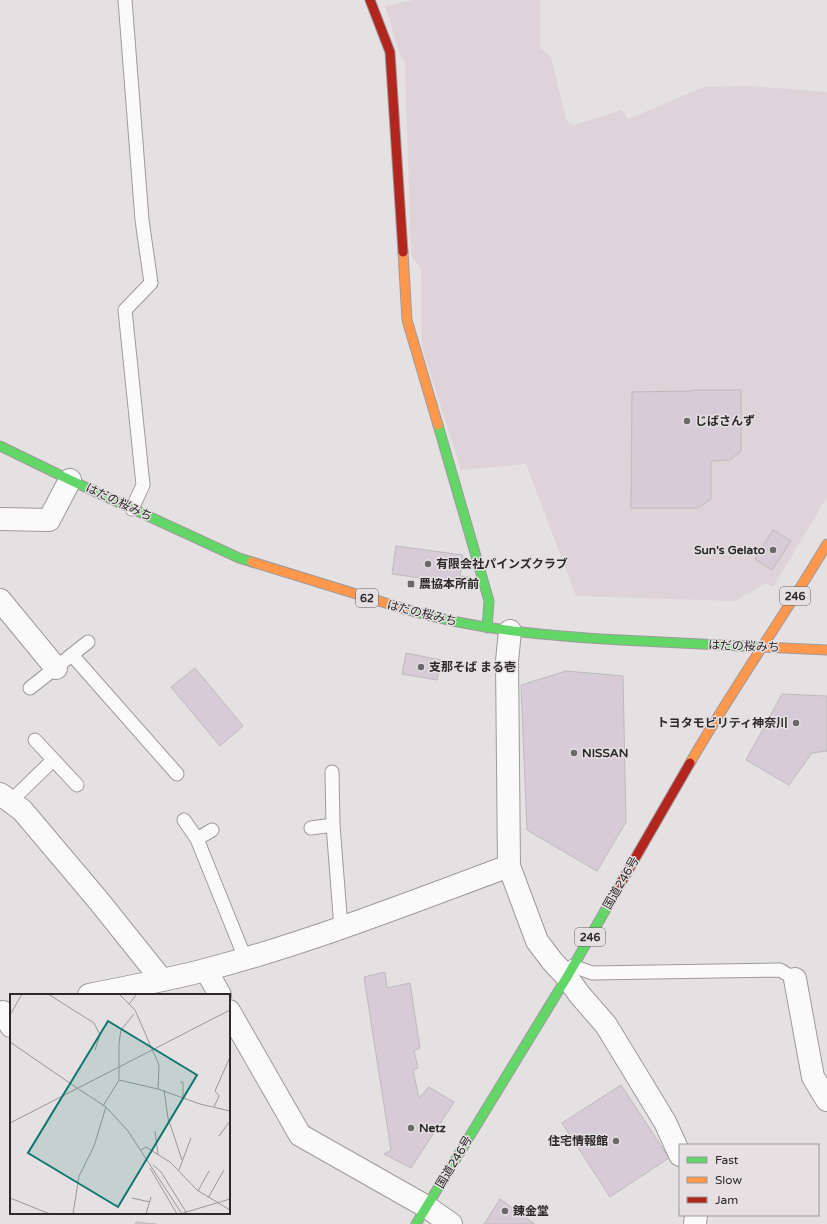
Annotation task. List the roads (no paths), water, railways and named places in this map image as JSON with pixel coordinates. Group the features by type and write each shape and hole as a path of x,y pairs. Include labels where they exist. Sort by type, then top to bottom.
{"main road":[{"path":"370,0 390,52 407,320 489,601 487,628"},
{"name":"はだの桜みち","path":"0,446 132,509 240,558 434,618 487,628 574,637 827,650"},
{"name":"国道246号","path":"421,1215 570,971 706,735 827,544"}],"street":[{"path":"0,519 49,520 70,480"},
{"path":"0,600 64,662"},
{"path":"510,631 508,661 509,866 537,941 552,961 570,971 579,994 606,1024 665,1122 679,1153"},
{"path":"5,798 22,810 33,822 162,980"},
{"path":"94,994 206,970 245,958 341,928 509,866"},
{"path":"206,970 219,994"},
{"path":"795,979 813,1077 827,1100"},
{"path":"230,1013 300,1135 421,1215 451,1224"}],"lane":[{"path":"125,0 142,220 151,283 125,310 143,485 132,509"},
{"path":"30,688 88,642"},
{"path":"64,662 177,774"},
{"path":"34,740 76,785"},
{"path":"5,798 53,760"},
{"path":"332,772 333,825 341,928"},
{"path":"184,820 197,839 245,958"},
{"path":"311,828 333,825"},
{"path":"197,839 212,830"},
{"path":"570,971 592,973 780,970 795,979"}],"place":[{"name":"じばさんず","path":"687,421"},
{"name":"Sun's Gelato","path":"773,550"},
{"name":"有限会社パインズクラブ","path":"428,564"},
{"name":"農協本所前","path":"411,584"},
{"name":"支那そば まる壱","path":"421,667"},
{"name":"トヨタモビリティ神奈川","path":"796,723"},
{"name":"NISSAN","path":"574,753"},
{"name":"Netz","path":"411,1128"},
{"name":"住宅情報館","path":"616,1141"},
{"name":"錬金堂","path":"505,1211"}]}
